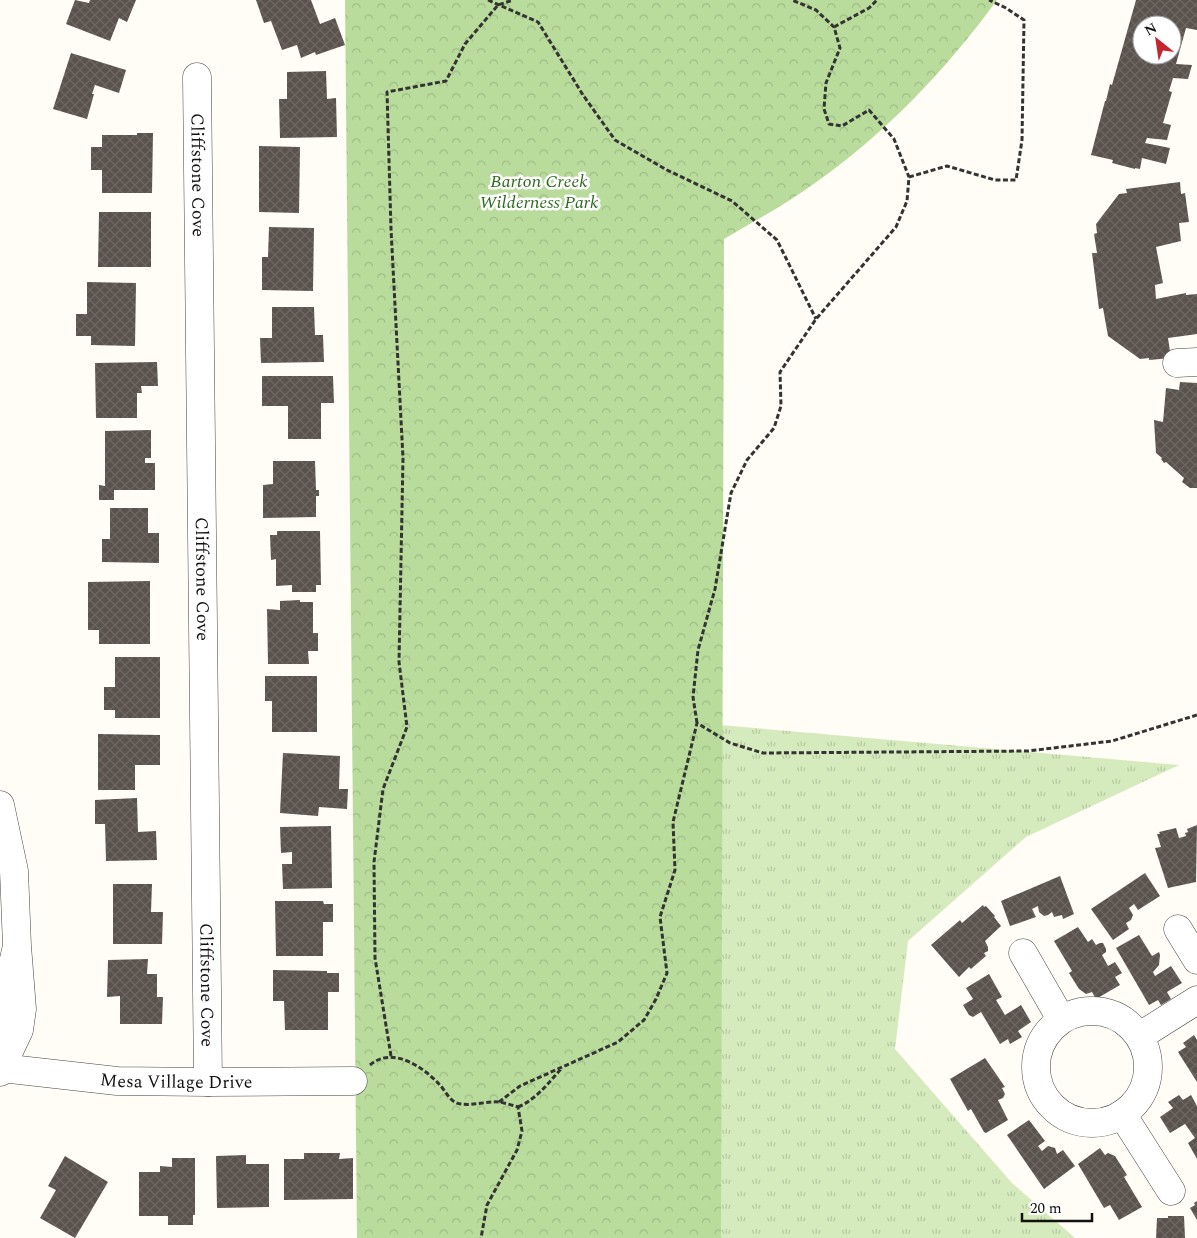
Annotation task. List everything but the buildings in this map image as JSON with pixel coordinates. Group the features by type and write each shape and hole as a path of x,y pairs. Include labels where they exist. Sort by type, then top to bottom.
{"street":[{"name":"Cliffstone Cove","path":"197,77 208,1082"},
{"path":"0,804 14,871 17,946 0,1025 1,1070"},
{"path":"1178,929 1197,960"},
{"path":"1023,953 1061,1019"},
{"path":"1140,1036 1197,1000"},
{"path":"1095,1010 1113,1014 1128,1023 1140,1036 1147,1052 1149,1070 1145,1087 1136,1103 1122,1114 1104,1122 1084,1123 1066,1117 1050,1105 1040,1089 1036,1070 1038,1050 1047,1033 1061,1019 1078,1012 1095,1010"},
{"name":"Mesa Village Drive","path":"1,1070 116,1080 208,1082 353,1081"},
{"path":"1122,1114 1171,1191"}],"path":[{"path":"488,0 538,22 583,94 615,140 668,170 732,201 777,240 816,319"},
{"path":"391,1056 374,958 374,862 383,789 407,727 399,662 403,458 391,229 387,92 446,80 465,44 498,5 513,0"},
{"path":"499,1102 520,1086 618,1042 644,1020 656,999 667,973 660,917 675,870 673,822 697,723 693,697 698,650 714,589 731,493 747,460 774,428 781,406 780,372 816,319 896,227 907,201 910,177 894,139 869,110 842,126 829,124 824,110 826,83 840,48 834,27 816,10 792,0"},
{"path":"834,27 869,8 877,0"},
{"path":"910,177 947,166 995,180 1016,180 1022,140 1024,20 989,0"},
{"path":"697,723 730,743 763,753 1028,751 1112,741 1197,715"},
{"path":"353,1081 362,1076 377,1059 391,1056 407,1060 426,1071 441,1085 451,1100 460,1104 499,1102 518,1107 538,1095 563,1066"},
{"path":"481,1238 487,1205 517,1150 522,1131 518,1107"}],"green space":[{"name":"Barton Creek Wilderness Park","path":"345,0 997,0 936,75 890,122 841,164 804,191 724,239 721,1238 357,1238"},
{"path":"697,723 1179,765 1026,837 908,941 895,1049 1012,1183 1075,1238 357,1238"}]}
